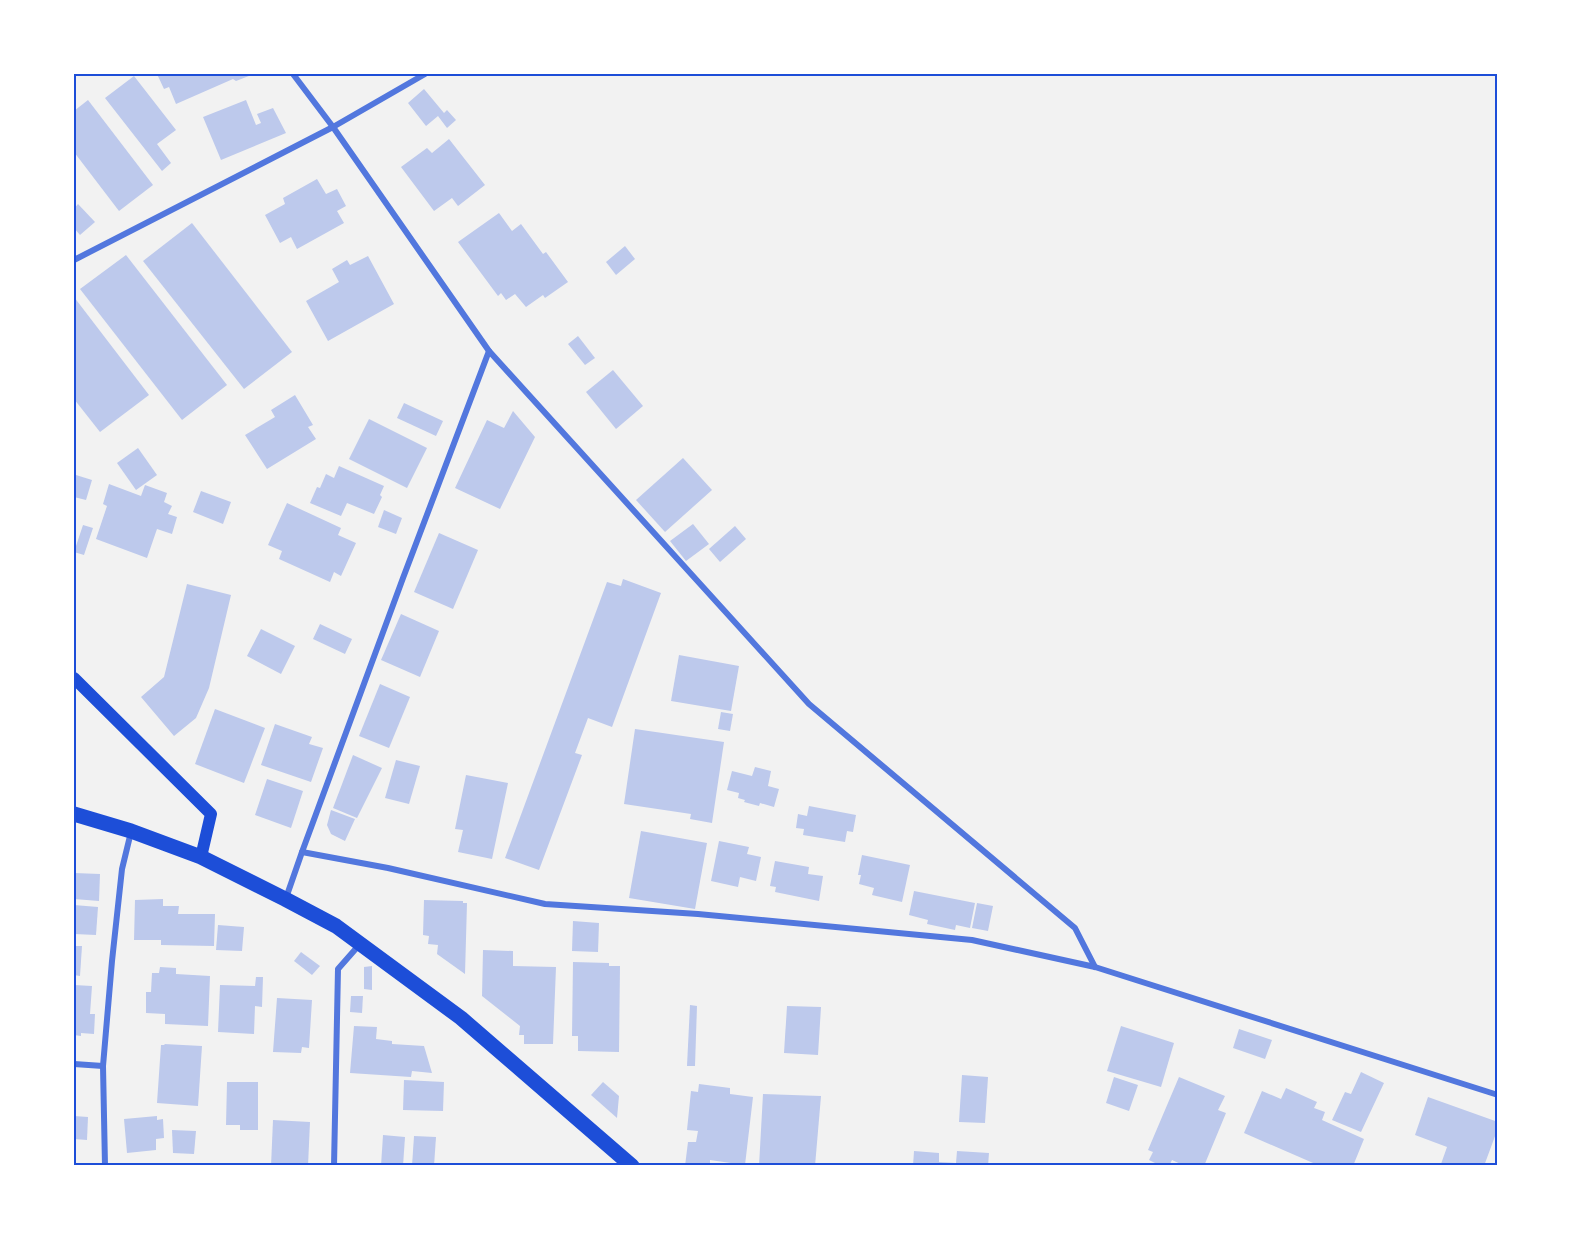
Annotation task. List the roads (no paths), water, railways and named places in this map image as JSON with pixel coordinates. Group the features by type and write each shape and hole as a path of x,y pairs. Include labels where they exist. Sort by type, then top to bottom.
{"main road":[{"path":"74,678 211,814 201,857"},
{"path":"74,814 131,831 201,857 285,898 336,927 461,1018 632,1166"}],"street":[{"path":"293,74 333,127 489,351 809,704 1075,928 1095,967"},
{"path":"74,260 333,127 425,74"},
{"path":"285,898 489,351"},
{"path":"105,1166 103,1066 122,869 131,831"},
{"path":"303,852 388,868 545,904 698,914 972,939 1095,967 1497,1095"},
{"path":"334,1166 338,969 360,944"},
{"path":"74,1064 103,1066"}]}
